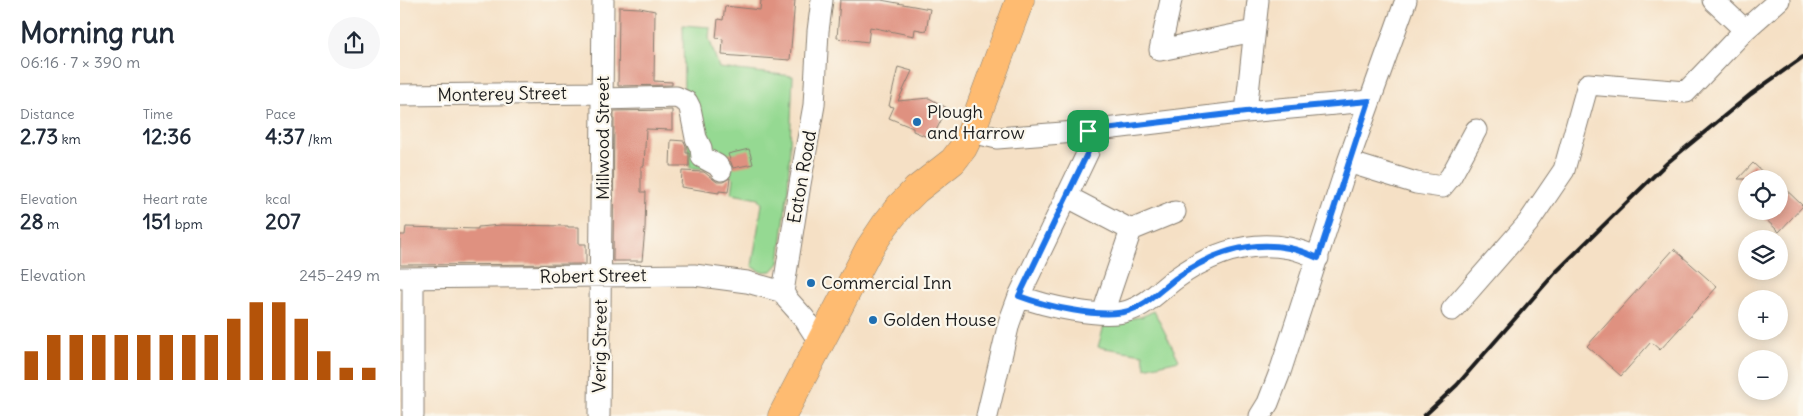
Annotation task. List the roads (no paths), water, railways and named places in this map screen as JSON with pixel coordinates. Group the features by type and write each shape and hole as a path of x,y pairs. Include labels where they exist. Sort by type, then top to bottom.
{"main road":[{"path":"782,416 869,249 885,225 916,190 953,161 963,148 971,132 1020,0"}],"street":[{"name":"Millwood Street","path":"602,276 603,0"},
{"name":"Eaton Road","path":"783,292 814,104 818,31 822,0"},
{"path":"1171,0 1160,50 1254,30"},
{"path":"1246,112 1258,0"},
{"path":"1260,416 1268,403 1280,372 1348,162 1406,0"},
{"path":"1713,0 1745,30"},
{"path":"1452,310 1528,223 1564,170 1588,84 1686,92 1745,30 1779,0"},
{"name":"Monterey Street","path":"400,96 676,97 687,102 690,108 702,157 717,165 721,170"},
{"path":"971,132 997,138 1088,131 1246,112 1369,101"},
{"path":"1348,162 1416,183 1442,187 1451,176 1476,130"},
{"path":"987,416 1009,323 1019,296 1088,152 1088,131"},
{"path":"1066,196 1131,230 1176,212"},
{"path":"1105,313 1106,304 1131,230"},
{"path":"1019,296 1032,301 1067,308 1105,313 1125,312 1138,308 1196,265 1235,248 1264,246 1290,248 1318,258"},
{"name":"Robert Street","path":"406,278 694,275 747,282 783,292"},
{"name":"Verig Street","path":"599,416 602,276"},
{"path":"406,278 413,416"},
{"path":"783,292 804,318 820,343"}],"railway":[{"path":"1424,416 1457,385 1555,273 1667,163 1751,94 1803,57"}],"place":[{"name":"Plough and Harrow","path":"917,122"},
{"name":"Commercial Inn","path":"811,283"},
{"name":"Golden House","path":"873,320"}]}
